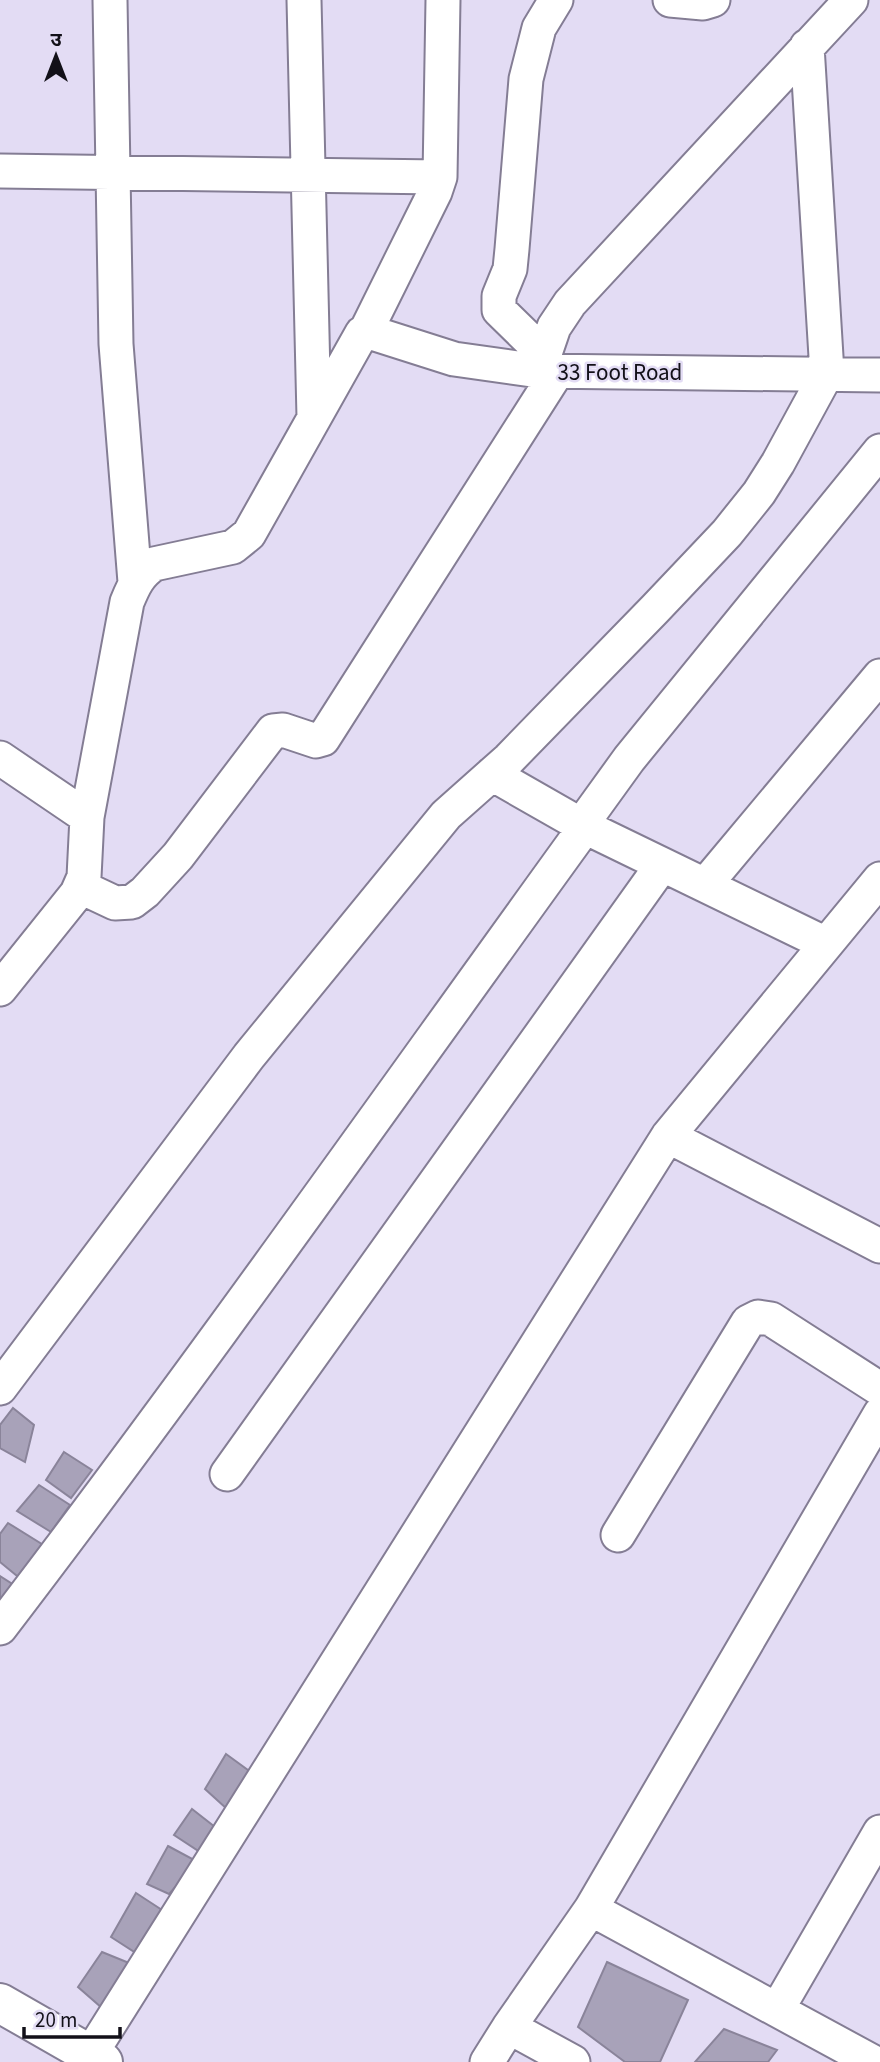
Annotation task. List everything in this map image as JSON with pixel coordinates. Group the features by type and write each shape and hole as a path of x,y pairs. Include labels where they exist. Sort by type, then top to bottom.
{"main road":[{"path":"0,2003 97,2058"}],"street":[{"path":"110,0 116,344 135,582"},
{"path":"304,0 314,418"},
{"path":"0,989 81,887 84,877 87,817 127,602 135,582 144,570 154,564 233,547 249,534 362,333 366,331 435,192 440,177 443,0"},
{"path":"547,366 501,314 499,302 510,269 526,79 539,28 556,0"},
{"path":"670,0 703,3 713,0"},
{"path":"81,887 115,903 132,902 178,856 273,731 283,730 316,741 323,739 547,366 554,327 570,303 851,0"},
{"path":"0,1388 249,1056 446,815 492,774 727,533 759,493 778,463 827,373 807,46"},
{"path":"0,171 440,177"},
{"name":"33 Foot Road","path":"366,331 454,359 547,366 880,375"},
{"path":"0,1628 81,1522 309,1210 577,838 590,813 629,759 880,451"},
{"path":"705,885 880,676"},
{"path":"0,758 87,817"},
{"path":"492,774 583,826 826,944"},
{"path":"227,1474 662,865"},
{"path":"97,2058 667,1136 880,879"},
{"path":"667,1136 880,1246"},
{"path":"618,1535 748,1322 753,1319 771,1319 880,1389"},
{"path":"488,2062 509,2026 591,1909 870,1454 880,1414"},
{"path":"777,2010 880,1832"},
{"path":"591,1909 873,2062"},
{"path":"509,2026 573,2062"}],"building":[{"path":"13,1408 34,1425 25,1462 0,1448 0,1425"},
{"path":"64,1452 92,1470 71,1498 46,1480"},
{"path":"39,1485 70,1505 51,1532 17,1511"},
{"path":"8,1523 45,1546 22,1580 0,1562 0,1534"},
{"path":"0,1576 14,1585 0,1605"},
{"path":"226,1754 252,1773 227,1809 205,1789"},
{"path":"192,1809 215,1827 200,1852 174,1835"},
{"path":"168,1846 198,1862 169,1894 147,1884"},
{"path":"136,1893 162,1910 136,1953 111,1937"},
{"path":"102,1952 134,1965 102,2008 78,1987"},
{"path":"607,1962 688,2000 660,2062 625,2062 578,2027"},
{"path":"724,2029 777,2050 768,2062 695,2062"}]}
